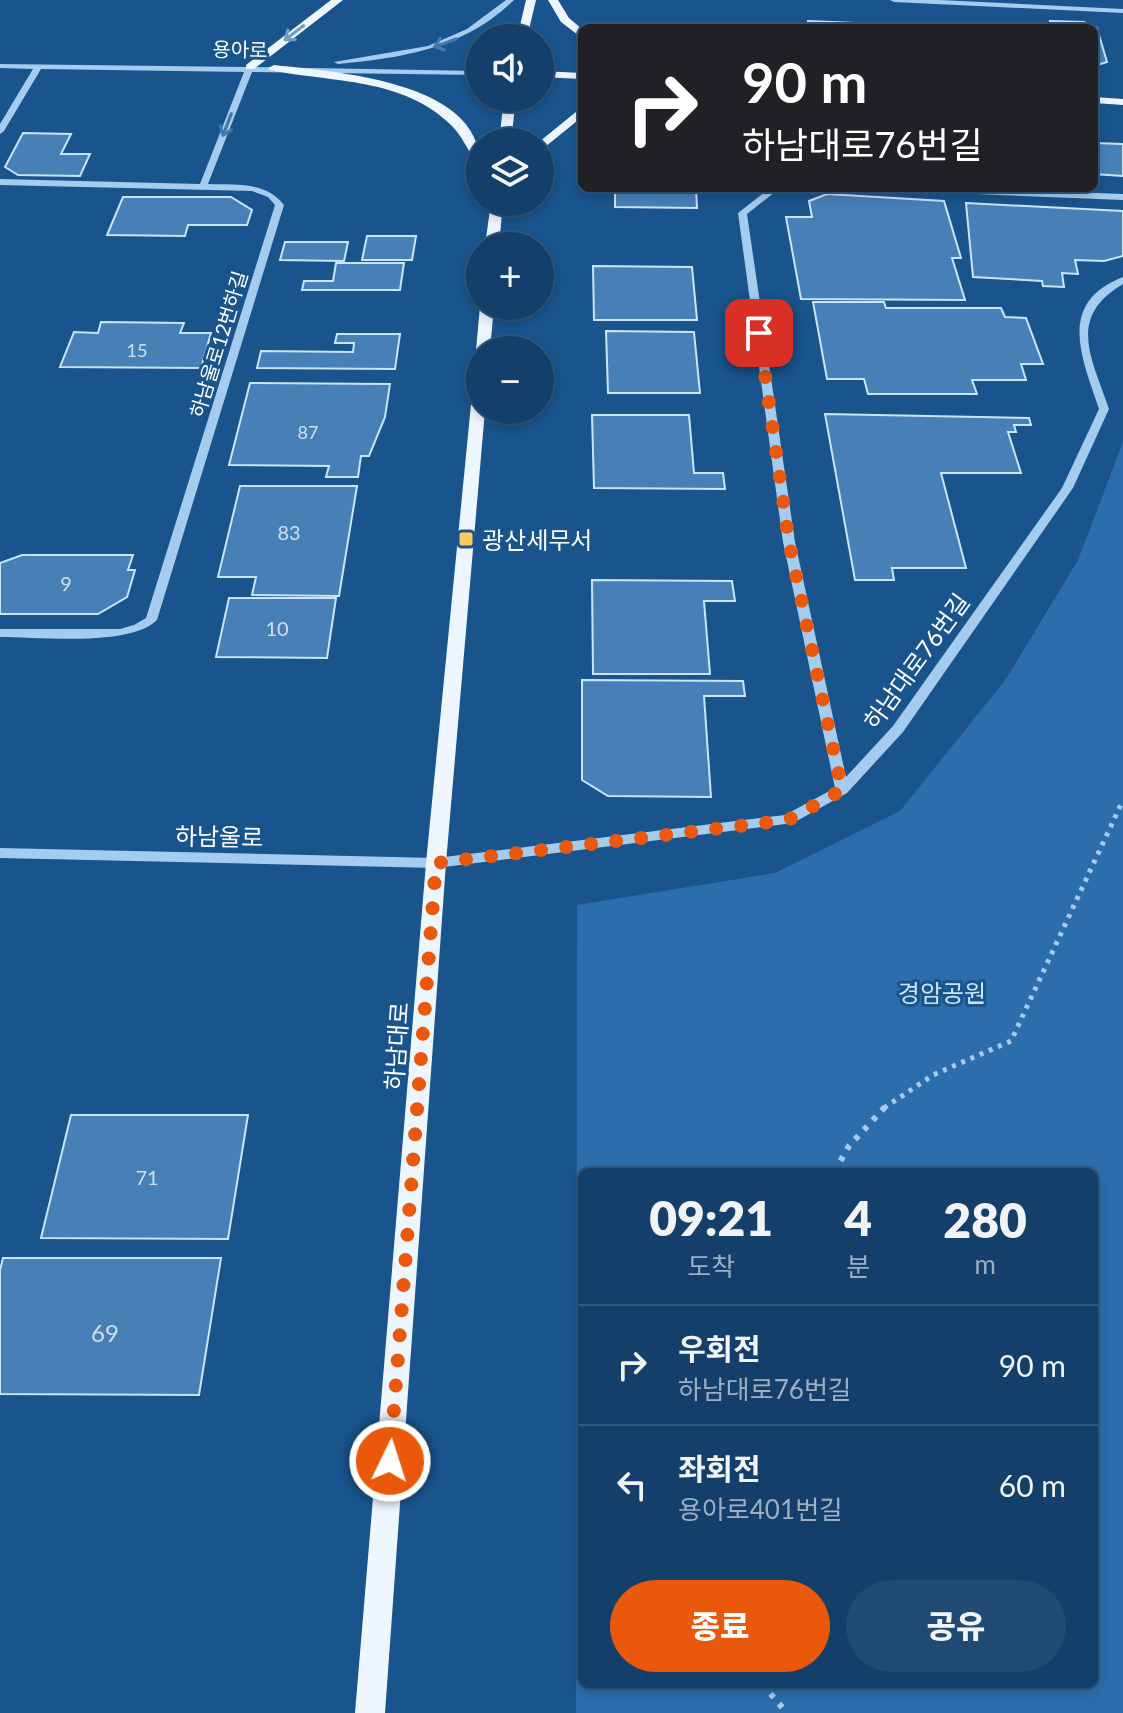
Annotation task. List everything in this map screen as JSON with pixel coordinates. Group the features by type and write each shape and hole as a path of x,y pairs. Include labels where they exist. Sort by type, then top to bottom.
{"main road":[{"path":"250,67 338,0"},
{"path":"525,24 531,0"},
{"path":"553,0 565,20 578,31"},
{"path":"274,68 383,85 424,98 458,124 466,137"},
{"path":"554,75 578,76"},
{"path":"1098,100 1123,102"},
{"path":"554,135 578,114"},
{"name":"하남대로","path":"370,1713 436,863 476,424"}],"street":[{"path":"274,68 389,57 446,43 483,25 510,0"},
{"path":"894,0 1123,10 1120,0"},
{"name":"용아로","path":"0,66 250,67 466,73"},
{"path":"0,131 39,66"},
{"path":"204,184 250,67"},
{"name":"하남울로12번하길","path":"0,182 204,184 253,188 271,195 280,205 151,620 120,633 0,633"},
{"path":"771,192 742,213 789,542 842,790"},
{"path":"1000,192 1123,197"},
{"name":"하남대로76번길","path":"436,863 788,820 842,790 898,729 1067,488 1104,409 1085,349 1083,315 1098,294 1123,280"},
{"name":"하남울로","path":"0,853 436,863"}],"path":[{"path":"837,1168 878,1111 944,1066 1011,1041 1053,954 1077,891 1123,800"},
{"path":"765,1688 787,1713"}],"green space":[{"name":"경암공원","path":"1123,442 1123,1713 576,1713 577,905 775,873 900,811 1006,679 1078,560"}],"building":[{"path":"808,21 881,24 808,24"},
{"path":"1050,21 1088,24 1051,24"},
{"path":"1098,31 1107,62 1098,65"},
{"path":"23,133 71,134 61,154 90,154 80,176 18,175 5,167"},
{"path":"1098,143 1123,144 1123,176 1098,174"},
{"path":"615,192 696,192 697,208 615,207"},
{"path":"827,194 944,201 961,258 952,258 965,300 801,299 786,217 812,217 809,201"},
{"path":"123,197 231,197 252,210 247,225 188,225 185,236 107,235"},
{"path":"966,203 1123,211 1123,256 1104,261 1075,260 1078,274 1062,273 1064,287 1043,286 1042,281 973,277"},
{"path":"367,236 416,236 412,260 362,260"},
{"path":"285,242 348,242 344,261 280,260"},
{"path":"336,263 404,263 400,290 302,290 304,281 333,281"},
{"path":"593,266 692,267 697,320 594,320"},
{"path":"813,302 884,302 886,308 1001,308 1005,317 1026,318 1043,364 1021,364 1026,380 972,380 977,394 868,394 864,379 827,379"},
{"path":"101,322 184,323 180,333 211,333 201,368 60,367 74,332 98,333"},
{"path":"606,331 694,332 700,393 608,393"},
{"path":"337,334 400,334 395,369 257,368 261,351 353,352 354,343 335,343"},
{"path":"250,383 390,384 385,417 369,456 361,456 358,477 326,477 329,466 229,465"},
{"path":"825,414 1029,418 1031,425 1014,425 1016,432 1008,432 1021,473 941,473 966,568 892,568 894,580 855,580"},
{"path":"592,415 689,415 694,473 723,473 725,489 594,488"},
{"path":"240,486 357,486 339,596 252,595 256,577 218,577"},
{"path":"22,555 133,555 128,570 135,570 127,597 98,614 0,614 0,563"},
{"path":"592,580 732,581 735,601 704,601 710,674 593,674"},
{"path":"229,598 336,598 327,658 216,657"},
{"path":"582,680 743,681 745,696 704,696 711,797 608,796 582,780"},
{"path":"71,1115 248,1115 228,1239 41,1238"},
{"path":"3,1258 221,1258 199,1395 0,1394 0,1270"}],"place":[{"name":"광산세무서","path":"466,539"}],"route":[{"path":"390,1461 436,863 650,840 788,820 842,790 789,542 759,333"}]}
